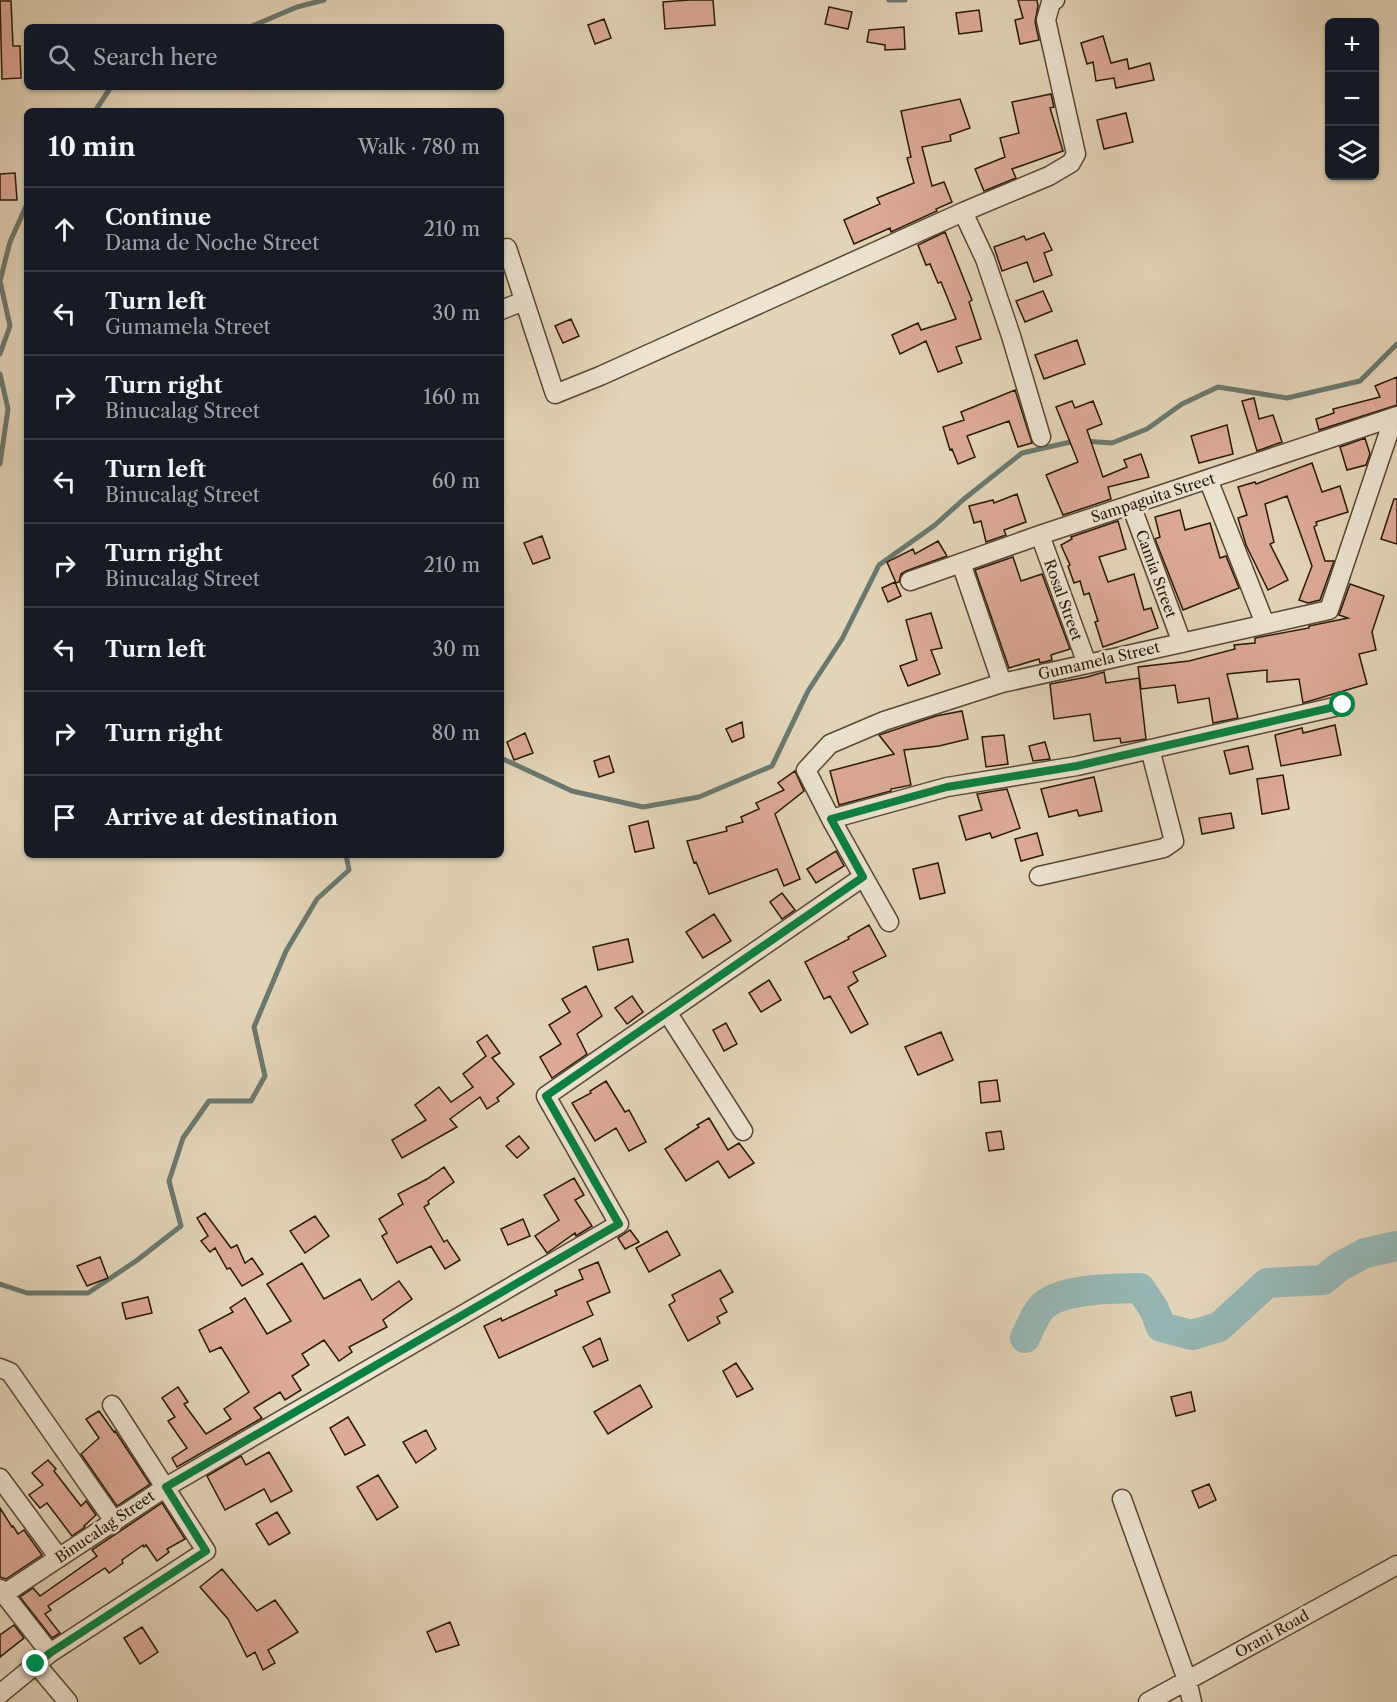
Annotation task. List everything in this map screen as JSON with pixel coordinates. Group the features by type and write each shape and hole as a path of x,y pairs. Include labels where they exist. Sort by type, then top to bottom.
{"street":[{"path":"507,248 555,394 1049,176 1071,164 1076,154 1046,20 1051,2 1055,0"},
{"path":"963,212 985,259 1041,437"},
{"path":"504,309 524,301"},
{"name":"Sampaguita Street","path":"910,581 1040,535 1395,417"},
{"name":"Gumamela Street","path":"889,922 806,770 830,744 884,721 1002,683 1329,610 1395,417"},
{"path":"1208,479 1265,624"},
{"name":"Camia Street","path":"1131,505 1182,643"},
{"name":"Rosal Street","path":"1040,535 1087,664"},
{"path":"961,563 1002,683"},
{"path":"831,819 947,787 1077,766 1343,705"},
{"path":"1039,876 1164,848 1174,841 1150,749"},
{"name":"Binucalag Street","path":"2,1591 59,1558 166,1487 619,1224 546,1096 863,877"},
{"path":"668,1012 743,1131"},
{"path":"0,1368 10,1372 114,1521"},
{"path":"0,1694 43,1658 206,1551 112,1405"},
{"path":"0,1478 59,1558"},
{"path":"1122,1499 1187,1680 1192,1702"},
{"name":"Orani Road","path":"1148,1702 1397,1565"},
{"path":"2,1591 68,1702"}],"building":[{"path":"713,0 715,25 665,29 663,2"},
{"path":"1018,0 1037,0 1035,22 1039,40 1020,44 1015,20 1023,18"},
{"path":"0,1 11,1 13,46 20,46 21,78 2,79"},
{"path":"829,7 852,12 848,29 825,24"},
{"path":"979,10 982,31 959,34 956,13"},
{"path":"604,19 611,38 595,44 588,25"},
{"path":"904,27 905,49 885,50 885,45 867,42 869,30"},
{"path":"1103,36 1111,63 1127,59 1129,69 1150,63 1154,80 1116,88 1114,78 1096,81 1093,62 1087,64 1081,43"},
{"path":"1051,94 1054,107 1050,108 1063,151 1012,169 1016,178 984,191 975,169 1005,157 1000,138 1019,133 1012,102"},
{"path":"960,99 970,128 950,135 951,141 922,147 932,186 944,182 952,202 891,232 890,228 854,244 844,220 880,204 877,198 914,183 907,158 911,157 901,111"},
{"path":"1126,113 1133,142 1104,149 1097,120"},
{"path":"15,173 17,200 0,200 0,174"},
{"path":"945,232 972,300 969,302 981,339 956,347 962,363 938,372 926,341 900,354 892,335 918,323 921,330 956,319 941,282 938,283 930,264 926,265 918,245"},
{"path":"1044,233 1052,250 1044,253 1052,275 1034,282 1027,262 1002,271 994,247 1024,236 1026,240"},
{"path":"1043,291 1052,311 1025,322 1016,301"},
{"path":"571,319 579,336 563,343 555,326"},
{"path":"1077,340 1085,364 1044,379 1035,355"},
{"path":"1397,377 1397,405 1319,430 1316,419 1334,413 1333,409 1380,397 1375,386"},
{"path":"1015,390 1032,443 1018,447 1009,421 967,436 975,457 958,464 952,449 950,450 943,427 964,420 961,412"},
{"path":"1254,398 1259,419 1273,415 1282,442 1257,451 1242,401"},
{"path":"1072,401 1075,408 1093,401 1102,424 1087,430 1103,477 1127,467 1124,460 1141,454 1149,477 1108,487 1111,499 1063,515 1046,475 1078,462 1056,407"},
{"path":"1227,425 1233,454 1199,463 1191,436"},
{"path":"1365,438 1370,454 1366,465 1347,470 1340,447"},
{"path":"1312,463 1322,492 1340,486 1348,512 1316,522 1317,525 1314,527 1325,561 1334,561 1320,600 1308,603 1299,600 1312,566 1287,496 1265,504 1274,542 1270,544 1288,580 1268,590 1246,545 1238,518 1247,515 1238,487 1255,482 1256,484"},
{"path":"1017,494 1026,522 1004,530 1006,535 986,542 981,521 974,523 969,506 993,500 994,503"},
{"path":"1394,499 1397,499 1397,544 1381,539"},
{"path":"1180,510 1185,530 1210,523 1220,558 1226,556 1239,588 1183,610 1155,539 1160,537 1155,517"},
{"path":"1118,521 1126,549 1099,557 1108,582 1134,574 1144,610 1151,608 1158,628 1103,647 1089,593 1084,595 1080,581 1074,583 1068,566 1070,565 1061,545 1072,539 1071,537"},
{"path":"542,536 550,558 533,564 524,543"},
{"path":"938,541 947,556 906,571 901,574 899,582 896,583 887,562 913,549 915,554"},
{"path":"1013,557 1021,581 1042,574 1070,649 1051,655 1052,660 1040,663 1039,659 1009,668 975,570"},
{"path":"895,582 901,596 888,602 882,588"},
{"path":"1350,584 1384,596 1372,632 1376,650 1359,654 1367,684 1303,703 1299,679 1267,682 1267,670 1227,674 1238,718 1213,723 1209,698 1178,703 1175,685 1141,689 1138,667 1189,661 1235,649 1234,645 1255,643 1255,638 1348,618 1339,615"},
{"path":"931,613 942,648 931,650 940,674 908,686 900,666 917,660 906,620"},
{"path":"1104,672 1106,683 1139,678 1146,739 1121,743 1120,738 1094,741 1090,714 1054,719 1050,684"},
{"path":"962,711 968,739 939,746 904,750 911,785 839,805 830,771 894,754 879,735 936,716"},
{"path":"742,722 744,737 732,742 726,729"},
{"path":"1335,725 1341,755 1281,766 1275,735 1302,728 1303,733"},
{"path":"525,733 533,753 514,760 507,742"},
{"path":"1004,735 1008,764 986,767 982,737"},
{"path":"1045,742 1050,759 1033,761 1029,746"},
{"path":"1248,746 1253,769 1230,774 1224,751"},
{"path":"609,756 614,772 599,777 594,761"},
{"path":"795,771 804,791 775,814 800,879 784,886 777,869 709,894 696,862 694,863 687,841 727,831 726,827 743,822 741,817 759,809 756,803 784,790 778,783"},
{"path":"1283,775 1289,809 1262,814 1257,779"},
{"path":"1094,777 1102,811 1079,816 1077,810 1049,817 1041,789"},
{"path":"1007,789 1020,828 992,838 990,833 966,840 959,816 982,810 977,794"},
{"path":"1231,813 1234,828 1202,834 1199,818"},
{"path":"648,821 654,848 635,852 629,826"},
{"path":"1037,833 1043,855 1021,861 1015,839"},
{"path":"836,851 844,866 816,883 807,869"},
{"path":"938,863 945,893 920,899 913,869"},
{"path":"782,893 795,910 782,919 770,902"},
{"path":"714,914 731,941 703,958 686,932"},
{"path":"869,925 886,956 853,972 858,981 848,987 868,1024 851,1033 830,996 824,999 805,962 849,939 848,937"},
{"path":"628,939 633,962 598,970 593,947"},
{"path":"769,980 781,1000 761,1012 749,993"},
{"path":"586,986 602,1016 577,1034 587,1054 552,1078 540,1057 561,1044 549,1025 570,1012 562,999"},
{"path":"632,996 643,1012 627,1024 615,1008"},
{"path":"726,1023 737,1044 724,1051 713,1030"},
{"path":"941,1032 953,1060 918,1075 905,1047"},
{"path":"487,1035 500,1053 492,1058 514,1084 497,1098 499,1101 487,1109 480,1097 450,1119 457,1127 402,1158 392,1140 426,1120 415,1105 439,1087 451,1102 473,1087 463,1074 486,1056 477,1042"},
{"path":"997,1080 1000,1101 981,1103 979,1082"},
{"path":"606,1081 625,1112 629,1110 646,1142 629,1151 616,1128 595,1141 572,1103 591,1093 590,1091"},
{"path":"709,1118 728,1150 739,1143 754,1163 729,1178 718,1161 686,1181 665,1149"},
{"path":"1001,1131 1004,1149 989,1151 986,1133"},
{"path":"519,1136 529,1148 517,1158 506,1146"},
{"path":"444,1167 454,1182 428,1201 429,1204 424,1207 444,1242 447,1240 460,1260 445,1269 431,1246 397,1263 382,1236 387,1233 379,1219 403,1204 398,1194"},
{"path":"574,1178 584,1195 575,1200 592,1226 576,1236 575,1233 547,1253 535,1236 559,1220 544,1195"},
{"path":"205,1213 231,1248 237,1245 245,1263 252,1258 263,1274 242,1286 230,1268 227,1269 215,1248 210,1252 201,1241 208,1236 197,1218"},
{"path":"315,1216 329,1236 305,1253 290,1231"},
{"path":"523,1219 530,1236 508,1245 501,1229"},
{"path":"630,1230 639,1242 625,1249 618,1238"},
{"path":"667,1231 680,1255 649,1272 636,1248"},
{"path":"100,1257 108,1278 87,1286 77,1266"},
{"path":"598,1262 610,1292 587,1302 593,1315 499,1358 484,1326 501,1318 502,1321 557,1295 555,1291 583,1279 579,1270"},
{"path":"302,1263 324,1299 360,1279 372,1300 399,1281 412,1299 383,1320 387,1327 349,1347 352,1352 339,1361 324,1340 302,1354 309,1365 292,1376 301,1390 285,1400 280,1392 254,1408 262,1418 177,1467 172,1458 187,1448 168,1421 175,1417 162,1398 178,1387 188,1402 184,1404 206,1434 231,1419 224,1409 249,1392 221,1347 210,1352 199,1330 233,1312 230,1308 245,1298 267,1334 291,1321 267,1284"},
{"path":"720,1270 733,1292 720,1299 727,1312 717,1317 720,1323 688,1341 669,1305 675,1301 672,1295"},
{"path":"148,1297 152,1313 126,1319 122,1303"},
{"path":"600,1338 608,1360 593,1367 583,1347"},
{"path":"736,1363 753,1389 737,1397 723,1371"},
{"path":"640,1385 652,1407 608,1434 594,1412"},
{"path":"1191,1392 1195,1411 1176,1416 1171,1397"},
{"path":"99,1411 150,1484 117,1506 81,1454 99,1438 86,1419"},
{"path":"348,1417 365,1445 345,1455 330,1428"},
{"path":"426,1430 436,1449 416,1463 403,1442"},
{"path":"269,1452 292,1491 271,1502 264,1489 225,1510 207,1476 241,1456 246,1465"},
{"path":"48,1460 81,1506 86,1501 96,1515 72,1536 47,1503 40,1508 29,1495 43,1485 32,1473"},
{"path":"378,1475 398,1507 377,1520 357,1487"},
{"path":"1209,1484 1216,1500 1199,1508 1192,1491"},
{"path":"162,1503 185,1539 167,1549 169,1552 157,1561 146,1545 144,1547 143,1545 109,1573 105,1568 48,1606 51,1610 45,1614 60,1633 52,1638 20,1597 33,1588 40,1596 97,1556 92,1550"},
{"path":"0,1508 18,1534 24,1530 42,1555 6,1579 0,1577"},
{"path":"277,1512 290,1533 269,1545 256,1524"},
{"path":"222,1569 257,1611 275,1600 298,1632 268,1650 275,1663 263,1670 255,1652 247,1657 228,1619 200,1587"},
{"path":"450,1622 459,1645 436,1652 427,1632"},
{"path":"14,1625 24,1638 0,1657 0,1635"},
{"path":"142,1627 158,1652 140,1664 124,1638"}],"waterway":[{"path":"257,24 297,7 324,0"},
{"path":"889,0 905,0"},
{"path":"97,108 109,90"},
{"path":"0,354 10,326 0,281 10,242 24,211"},
{"path":"1084,441 1112,443 1147,429 1182,404 1218,387 1287,398 1360,381 1397,344"},
{"path":"0,374 8,409 0,464"},
{"path":"504,759 572,791 643,807 699,797 772,766 808,691 842,639 879,565 935,525 1022,453 1075,441"},
{"path":"0,1284 27,1293 88,1293 136,1261 181,1226 169,1181 183,1138 209,1101 251,1101 265,1076 254,1027 286,951 317,899 349,870 347,858"},
{"path":"1025,1338 1038,1312 1053,1299 1090,1290 1140,1288 1154,1309 1161,1327 1192,1335 1219,1327 1267,1283 1323,1280 1339,1267 1365,1253 1397,1246"}],"route":[{"path":"36,1664 206,1551 166,1487 619,1224 546,1096 863,877 831,819 947,787 1077,766 1343,705"}]}
